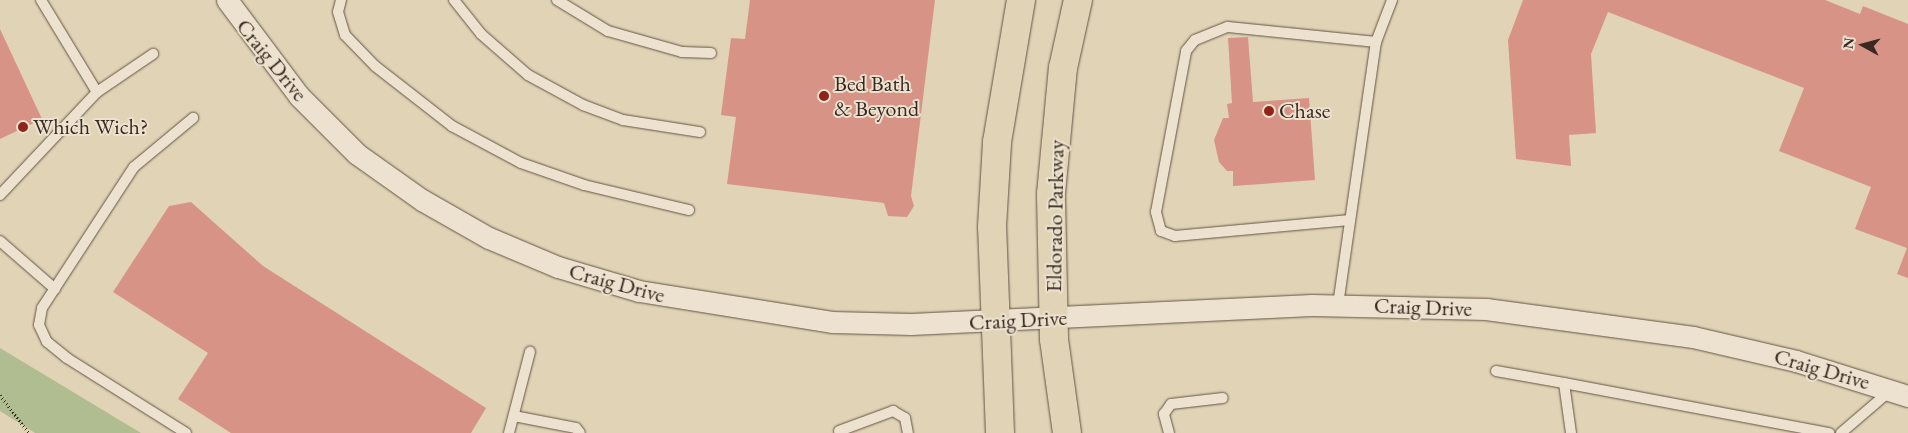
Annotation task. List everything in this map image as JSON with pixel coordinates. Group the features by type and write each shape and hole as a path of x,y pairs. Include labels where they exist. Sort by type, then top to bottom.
{"main road":[{"path":"1000,433 993,322 997,142 1021,0"},
{"name":"Eldorado Parkway","path":"1067,433 1053,319 1051,194 1063,68 1078,0"}],"street":[{"name":"Craig Drive","path":"227,0 299,96 357,154 422,200 489,238 558,267 639,291 832,322 993,322 1338,305 1486,309 1581,319 1731,346 1900,392"}],"lane":[{"path":"42,0 96,92"},
{"path":"341,0 338,12 345,35 374,66 452,126 521,163 584,185 689,210"},
{"path":"454,0 481,34 528,75 583,105 623,120 700,132"},
{"path":"557,0 608,31 682,52 711,53"},
{"path":"1338,305 1376,42 1392,0"},
{"path":"1350,220 1175,236 1160,231 1156,212 1186,51 1195,40 1228,27 1376,42"},
{"path":"0,195 96,92 152,54"},
{"path":"186,433 47,342 39,325 42,308 134,167 193,118"},
{"path":"0,241 54,289"},
{"path":"509,433 530,352"},
{"path":"1496,371 1829,433"},
{"path":"1564,383 1571,433"},
{"path":"1841,433 1900,392"},
{"path":"1169,433 1164,414 1171,404 1223,398"},
{"path":"839,431 893,412 905,418 908,433"},
{"path":"514,416 576,428 580,433"}],"path":[{"path":"0,395 29,433"}],"green space":[{"path":"0,348 141,433 35,433 0,411"}],"building":[{"name":"Bed Bath & Beyond","path":"750,0 935,0 911,196 914,206 907,217 888,216 884,203 727,184 736,117 721,115 731,38 745,39"},
{"path":"1523,0 1825,0 1860,14 1863,6 1908,24 1908,278 1897,274 1907,248 1855,229 1871,187 1779,151 1804,88 1608,12 1591,54 1596,133 1569,135 1571,166 1516,159 1508,40"},
{"path":"0,29 42,119 0,139"},
{"name":"Chase","path":"1248,37 1253,102 1309,98 1315,180 1233,186 1233,171 1227,171 1219,162 1214,140 1223,118 1229,118 1227,104 1232,103 1228,38"},
{"path":"191,202 263,266 486,408 471,433 231,433 178,399 208,353 113,292 169,206"}],"place":[{"name":"Bed Bath & Beyond","path":"824,96"},
{"name":"Chase","path":"1269,111"},
{"name":"Which Wich?","path":"23,127"}]}
